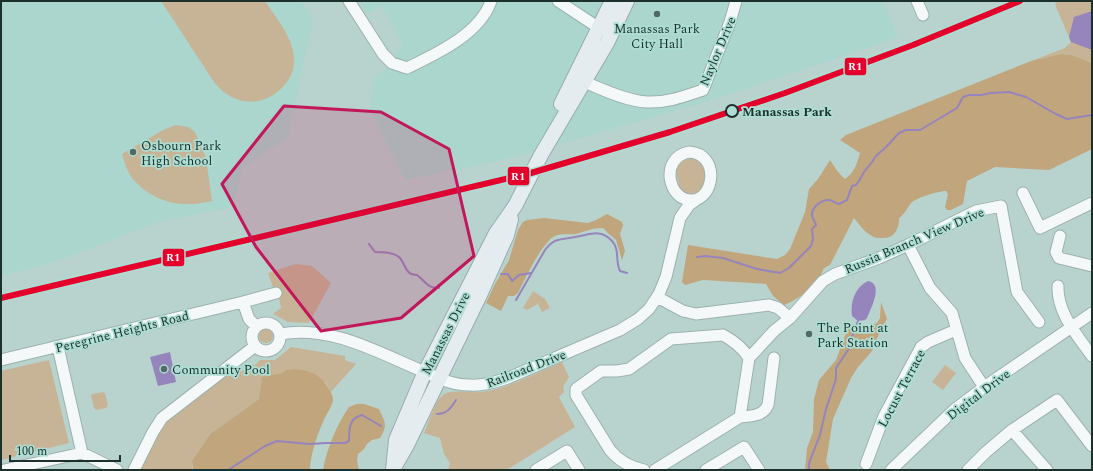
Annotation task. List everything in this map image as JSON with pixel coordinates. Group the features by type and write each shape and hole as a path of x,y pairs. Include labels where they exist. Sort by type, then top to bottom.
{"main road":[{"name":"Manassas Drive","path":"393,469 396,440 425,372 496,233 515,206 579,80 599,28 612,1"},
{"name":"Manassas Drive","path":"579,80 615,27 627,1"},
{"name":"Manassas Drive","path":"393,469 407,445 479,297 504,242 515,206"}],"street":[{"path":"349,1 383,54 392,63 407,68 447,47 463,36 478,23 491,1"},
{"name":"Naylor Drive","path":"579,80 617,95 645,102 677,99 704,90 730,22 736,1"},
{"path":"917,1 923,15"},
{"path":"560,2 599,28 604,30 615,27"},
{"name":"Railroad Drive","path":"280,334 307,332 339,337 373,349 439,379 458,384 475,386 493,383 508,378 628,326 649,309 657,297 666,277 680,218 689,205 705,193 710,182 710,168 707,161 695,152 684,153 675,158 672,163 670,177 673,188 676,192 680,218"},
{"path":"676,192 685,199 691,201 696,200"},
{"path":"1023,193 1040,228 1092,203"},
{"name":"Russia Branch View Drive","path":"749,358 774,331 790,318 823,281 835,274 908,245 976,211 1001,206 1017,292 1039,322"},
{"path":"1060,236 1056,252 1059,258 1092,266"},
{"path":"908,245 930,288 952,313 965,358 984,387"},
{"path":"1058,286 1060,303 1071,327 1092,356"},
{"name":"Peregrine Heights Road","path":"1,360 276,293"},
{"path":"657,297 683,311 696,314 769,305 778,308 790,318"},
{"path":"243,302 248,316 256,326"},
{"name":"Digital Drive","path":"893,469 954,410 984,387 1092,313"},
{"path":"263,323 270,323 277,328 280,334 279,344 272,350 264,351 255,346 252,341 252,335 256,326 263,323"},
{"name":"Locust Terrace","path":"866,464 884,416 921,347 936,338 956,330"},
{"path":"639,469 625,462 610,450 576,395 576,389 602,371 629,369 671,339 723,335 740,346 749,358 740,417"},
{"path":"134,470 153,432 162,418 255,346"},
{"path":"58,347 82,453"},
{"path":"654,470 740,417 762,413 766,410 774,358"},
{"path":"968,470 986,452 1012,430 1058,400 1092,446"},
{"path":"1012,430 1047,470"},
{"path":"706,470 744,447 759,470"},
{"path":"536,470 566,451 579,470"},
{"path":"4,470 82,453 117,470"}],"highlighted area":[{"path":"284,106 381,112 449,149 474,256 401,318 321,331 256,247 222,184"}],"shaded area":[{"name":"Osbourn Park High School","path":"1,1 302,1 313,19 288,137 242,168 233,207 161,221 57,261 1,276"},
{"path":"161,1 265,1 283,28 293,49 294,64 290,77 278,91 259,101 250,102 230,96 214,82"},
{"path":"359,1 884,1 898,37 709,101 511,158 405,180 370,110 372,84 379,72 384,70 403,44 381,5 368,14"},
{"path":"1055,1 1092,1 1092,63 1072,55 1061,54 1031,61 1065,48 1071,42 1056,7"},
{"path":"1092,11 1092,50 1071,42 1069,37 1074,17"},
{"path":"1061,54 1072,55 1092,63 1092,149 1049,170 995,167 967,181 963,204 951,210 947,210 945,207 948,194 946,191 933,193 917,199 911,203 899,218 895,233 886,238 873,237 864,230 854,218 830,265 823,269 819,278 807,291 784,305 773,296 766,284 703,280 685,285 682,282 688,245 777,259 785,255 790,249 805,212 809,189 818,179 830,160 845,179 855,168 860,153 840,140 846,135 1031,61"},
{"path":"176,125 188,127 195,132 206,158 212,201 185,204 159,198 143,189 133,179 127,169 122,154 163,130"},
{"path":"691,158 702,162 706,174 704,184 699,193 690,195 682,192 678,181 677,171 680,163"},
{"path":"607,214 622,222 623,225 620,234 625,251 622,260 616,240 603,228 576,234 558,235 550,240 539,253 518,293 514,296 508,296 501,311 486,303 509,260 518,230 523,222 527,220 544,218 588,223"},
{"path":"295,264 312,266 331,283 309,323 288,322 273,314 281,308 278,293 274,290 268,273"},
{"path":"868,281 873,283 875,287 875,297 867,318 865,320 858,321 852,316 854,296 860,287"},
{"path":"533,291 545,299 550,308 542,312 538,304 527,310 523,308"},
{"path":"881,302 887,319 872,351 858,367 851,378 833,419 826,462 830,470 805,470 807,448 813,432 814,399 819,380 836,360 848,328 861,325 866,328 877,323 880,318"},
{"path":"263,329 269,329 273,333 273,339 269,343 263,343 259,339 259,333"},
{"path":"291,347 345,356 345,360 356,364 331,392 326,383 293,369 263,377 259,399 210,434 192,461 192,470 140,470 161,429 166,423 227,374 232,377 251,365 255,365 260,360 275,360"},
{"name":"Community Pool","path":"170,352 176,382 158,386 150,357"},
{"path":"49,360 69,443 1,460 1,371"},
{"path":"562,362 569,377 563,387 564,392 559,397 575,427 507,470 448,470 450,463 444,454 440,438 424,433 434,407 443,395 450,392 482,392 492,390 522,380"},
{"path":"945,365 956,373 943,390 932,382"},
{"path":"293,369 308,371 317,375 324,382 333,398 331,406 316,439 311,458 310,470 193,470 192,461 210,434 259,399 262,377"},
{"path":"105,393 108,405 106,408 96,410 94,408 91,396 92,394"},
{"path":"357,404 364,404 379,409 385,424 380,438 372,440 358,454 357,461 359,470 323,470 336,429 349,407"}],"waterway":[{"path":"697,257 705,256 723,258 757,269 780,273 789,268 811,246 813,239 812,229 816,225 812,213 818,204 827,200 839,204 847,200 852,186 856,185 876,156 899,133 906,130 920,130 957,108 963,97 969,95 1009,92 1026,97 1067,119 1092,115"},
{"path":"516,300 545,250 552,243 558,240 595,233 604,235 612,241 616,248 620,271 627,273"},
{"path":"369,244 375,252 388,253 398,256 410,273 417,275 429,286 439,288"},
{"path":"501,274 508,274 512,281 519,275 531,273"},
{"path":"809,470 809,463 820,435 826,409 836,379 836,368 850,347 851,339 858,321"},
{"path":"437,414 448,410 456,400"},
{"path":"228,470 265,446 277,441 309,444 345,443 349,441 352,421 358,416 362,415 381,426"}],"transit line":[{"name":"R1","path":"1,298 531,173 670,132 785,93 913,45 1020,1"}],"place":[{"name":"Manassas Park City Hall","path":"657,14"},
{"name":"Manassas Park","path":"732,111"},
{"name":"Osbourn Park High School","path":"133,152"},
{"name":"The Point at Park Station","path":"809,334"},
{"name":"Community Pool","path":"164,369"}]}
